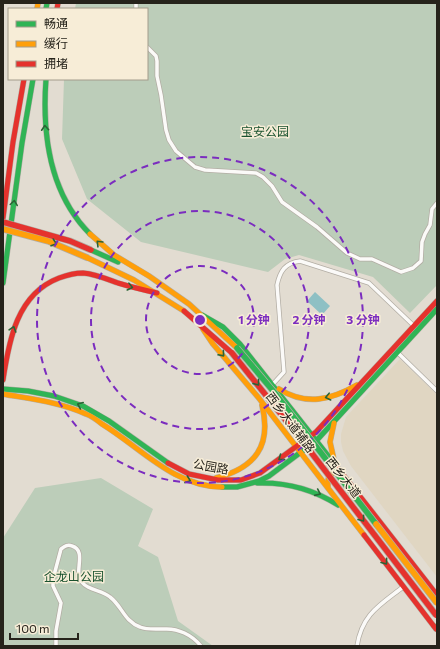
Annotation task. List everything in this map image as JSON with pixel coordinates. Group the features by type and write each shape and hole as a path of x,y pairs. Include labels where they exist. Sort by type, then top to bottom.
{"main road":[{"path":"3,218 13,142 24,80"},
{"path":"3,283 22,143 33,80"},
{"path":"46,80 44,112 47,145 55,177 68,207 102,247 149,276 189,304 201,315"},
{"path":"3,222 70,241 149,276"},
{"path":"3,229 48,241 66,248 134,280 184,311 198,323"},
{"path":"3,380 6,357 13,326 19,313 30,298 46,285 56,280 79,273 92,275 120,284 157,293"},
{"name":"公园路","path":"3,394 57,404 87,414 114,431 162,467 187,480 201,484 218,486 252,484 269,476 317,440 397,352 437,301"},
{"name":"公园路","path":"3,389 28,391 54,396 83,406 109,421 171,466 189,474 209,479 230,481 251,477 266,469 312,435 363,381 437,309"},
{"name":"西乡大道","path":"201,315 237,348 279,398 437,603"},
{"name":"西乡大道辅路","path":"201,315 211,319 231,334 251,356 436,593"},
{"name":"西乡大道","path":"198,323 232,353 297,434 437,615"},
{"name":"西乡大道辅路","path":"198,323 213,344 270,412 436,629"},
{"path":"273,384 294,397 318,400 341,394 363,381"},
{"path":"209,479 236,472 251,461 259,451 265,437 266,429 265,413 258,397"},
{"path":"270,412 274,416 282,416 288,411 287,402"},
{"path":"328,488 327,480 330,475 340,470 334,461 330,446 332,428 336,419"},
{"path":"252,484 279,483 306,488 321,494 344,509"}],"street":[{"path":"148,48 156,56 158,62 157,76 166,130 169,140 176,150 195,167 205,170 256,173 263,177 272,186 282,202 323,232 347,253 360,259 372,260 401,272 413,268 421,260 422,242 430,225 432,209 437,203"},
{"path":"273,384 284,372 277,285 279,275 286,266 293,262 300,261 369,282 416,328"},
{"path":"397,352 437,392"},
{"path":"56,646 56,631 61,603 53,586 53,578 61,549 70,545 74,546 80,553 78,569 81,581 85,586 104,592 110,596 128,620 141,628 166,628 184,633 192,637 201,646"},
{"path":"357,646 362,629 369,615 403,587"}],"shaded area":[{"path":"400,359 437,395 437,577 351,466 343,451 341,442 341,434 346,417"}],"green space":[{"name":"宝安公园","path":"76,3 437,3 437,285 410,313 373,277 299,255 285,259 268,272 141,242 87,199 62,139 64,80 148,80 148,8 75,8"},
{"name":"企龙山公园","path":"101,478 153,509 138,546 158,557 178,621 213,646 3,646 3,538 35,488"}],"water":[{"path":"315,292 330,306 322,315 307,301"}],"traffic: fast":[{"path":"46,8 47,3"},
{"path":"3,283 22,143 33,80"},
{"path":"46,80 45,121 51,162 65,200 76,218 90,234"},
{"path":"91,250 118,262"},
{"path":"222,487 237,487 259,481 269,476 317,440 437,309"},
{"path":"202,315 223,327 240,344 337,467"},
{"path":"237,348 274,392 376,524"},
{"path":"3,389 28,391 54,396 83,406 109,421 168,463"},
{"path":"257,483 289,485 329,499 338,505"},
{"path":"434,626 437,629"}],"traffic: slow":[{"path":"37,8 38,3"},
{"path":"3,229 48,241 88,258"},
{"path":"90,234 114,255 149,276 189,304"},
{"path":"88,258 134,280 184,311"},
{"path":"189,304 237,348"},
{"path":"203,329 213,344 258,397 364,535"},
{"path":"279,389 299,398 318,399 338,394 357,385"},
{"path":"3,394 56,404 88,415 173,473 188,480 205,485 222,487"},
{"path":"216,478 230,474 241,468 257,453 265,432 262,405"},
{"path":"334,423 330,442 334,460"},
{"path":"328,487 329,476 333,473 339,472"},
{"path":"376,524 437,603"}],"traffic: jam":[{"path":"57,8 58,3"},
{"path":"3,218 13,142 24,80"},
{"path":"3,222 70,241 91,250"},
{"path":"3,380 8,349 18,320 24,307 33,295 45,285 65,276 83,273 157,293"},
{"path":"168,463 189,474 218,480 241,480 260,473 316,432 437,301"},
{"path":"184,311 232,353"},
{"path":"232,353 297,434 436,615"},
{"path":"337,467 437,595"},
{"path":"364,535 436,629"}]}
